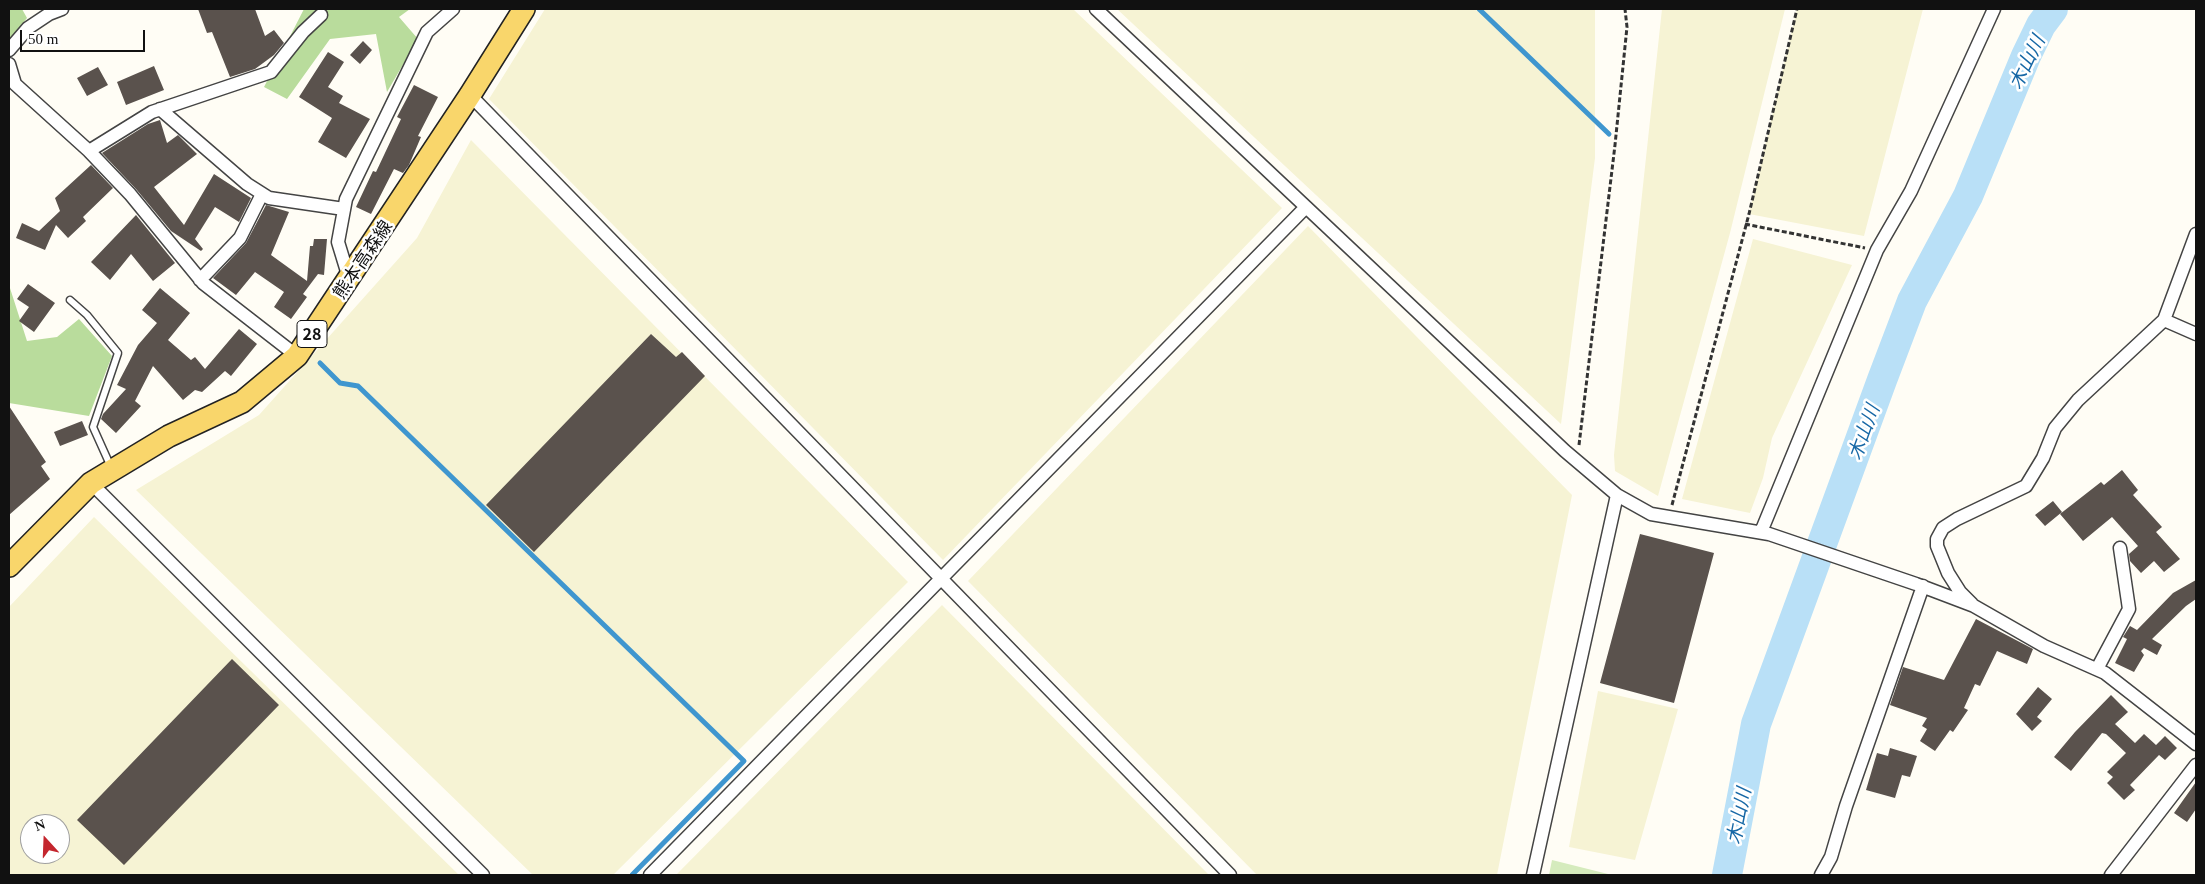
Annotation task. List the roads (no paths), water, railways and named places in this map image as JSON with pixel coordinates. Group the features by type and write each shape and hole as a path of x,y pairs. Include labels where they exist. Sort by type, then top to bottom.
{"main road":[{"name":"熊本高森線","path":"9,566 91,483 169,436 242,402 297,356 470,95 524,9"}],"street":[{"path":"9,50 28,28 49,14 62,9"},
{"path":"349,278 338,242 346,199 428,32 453,9"},
{"path":"1096,9 1305,208 1577,461 1618,495 1651,514 1765,533 1920,585 1974,606 2044,646 2104,673 2196,744"},
{"path":"1765,533 1877,250 1911,191 1994,9"},
{"path":"89,151 152,112 271,72 303,32 320,15"},
{"path":"9,64 15,84 89,151 130,194 200,280 297,356"},
{"path":"470,95 1230,875"},
{"path":"160,109 247,184 269,198 344,209"},
{"path":"200,280 240,238 262,194"},
{"path":"650,875 1305,208"},
{"path":"1974,606 1960,592 1948,573 1937,546 1937,539 1943,528 1957,519 2026,486 2043,458 2055,428 2078,400 2164,320 2196,234"},
{"path":"2164,320 2196,334"},
{"path":"91,483 483,875"},
{"path":"1532,875 1618,495"},
{"path":"2096,669 2129,609 2120,548"},
{"path":"1821,875 1831,857 1846,806 1920,585"},
{"path":"2111,875 2196,764"}],"lane":[{"path":"70,300 87,315 118,353 93,427 112,470"}],"waterway":[{"path":"1479,9 1609,134"},
{"name":"木山川","path":"1727,875 1756,724 1882,380 1912,301 1968,196 2026,56 2041,25 2053,9"},
{"path":"320,363 340,383 358,386 744,761 632,875"}]}
